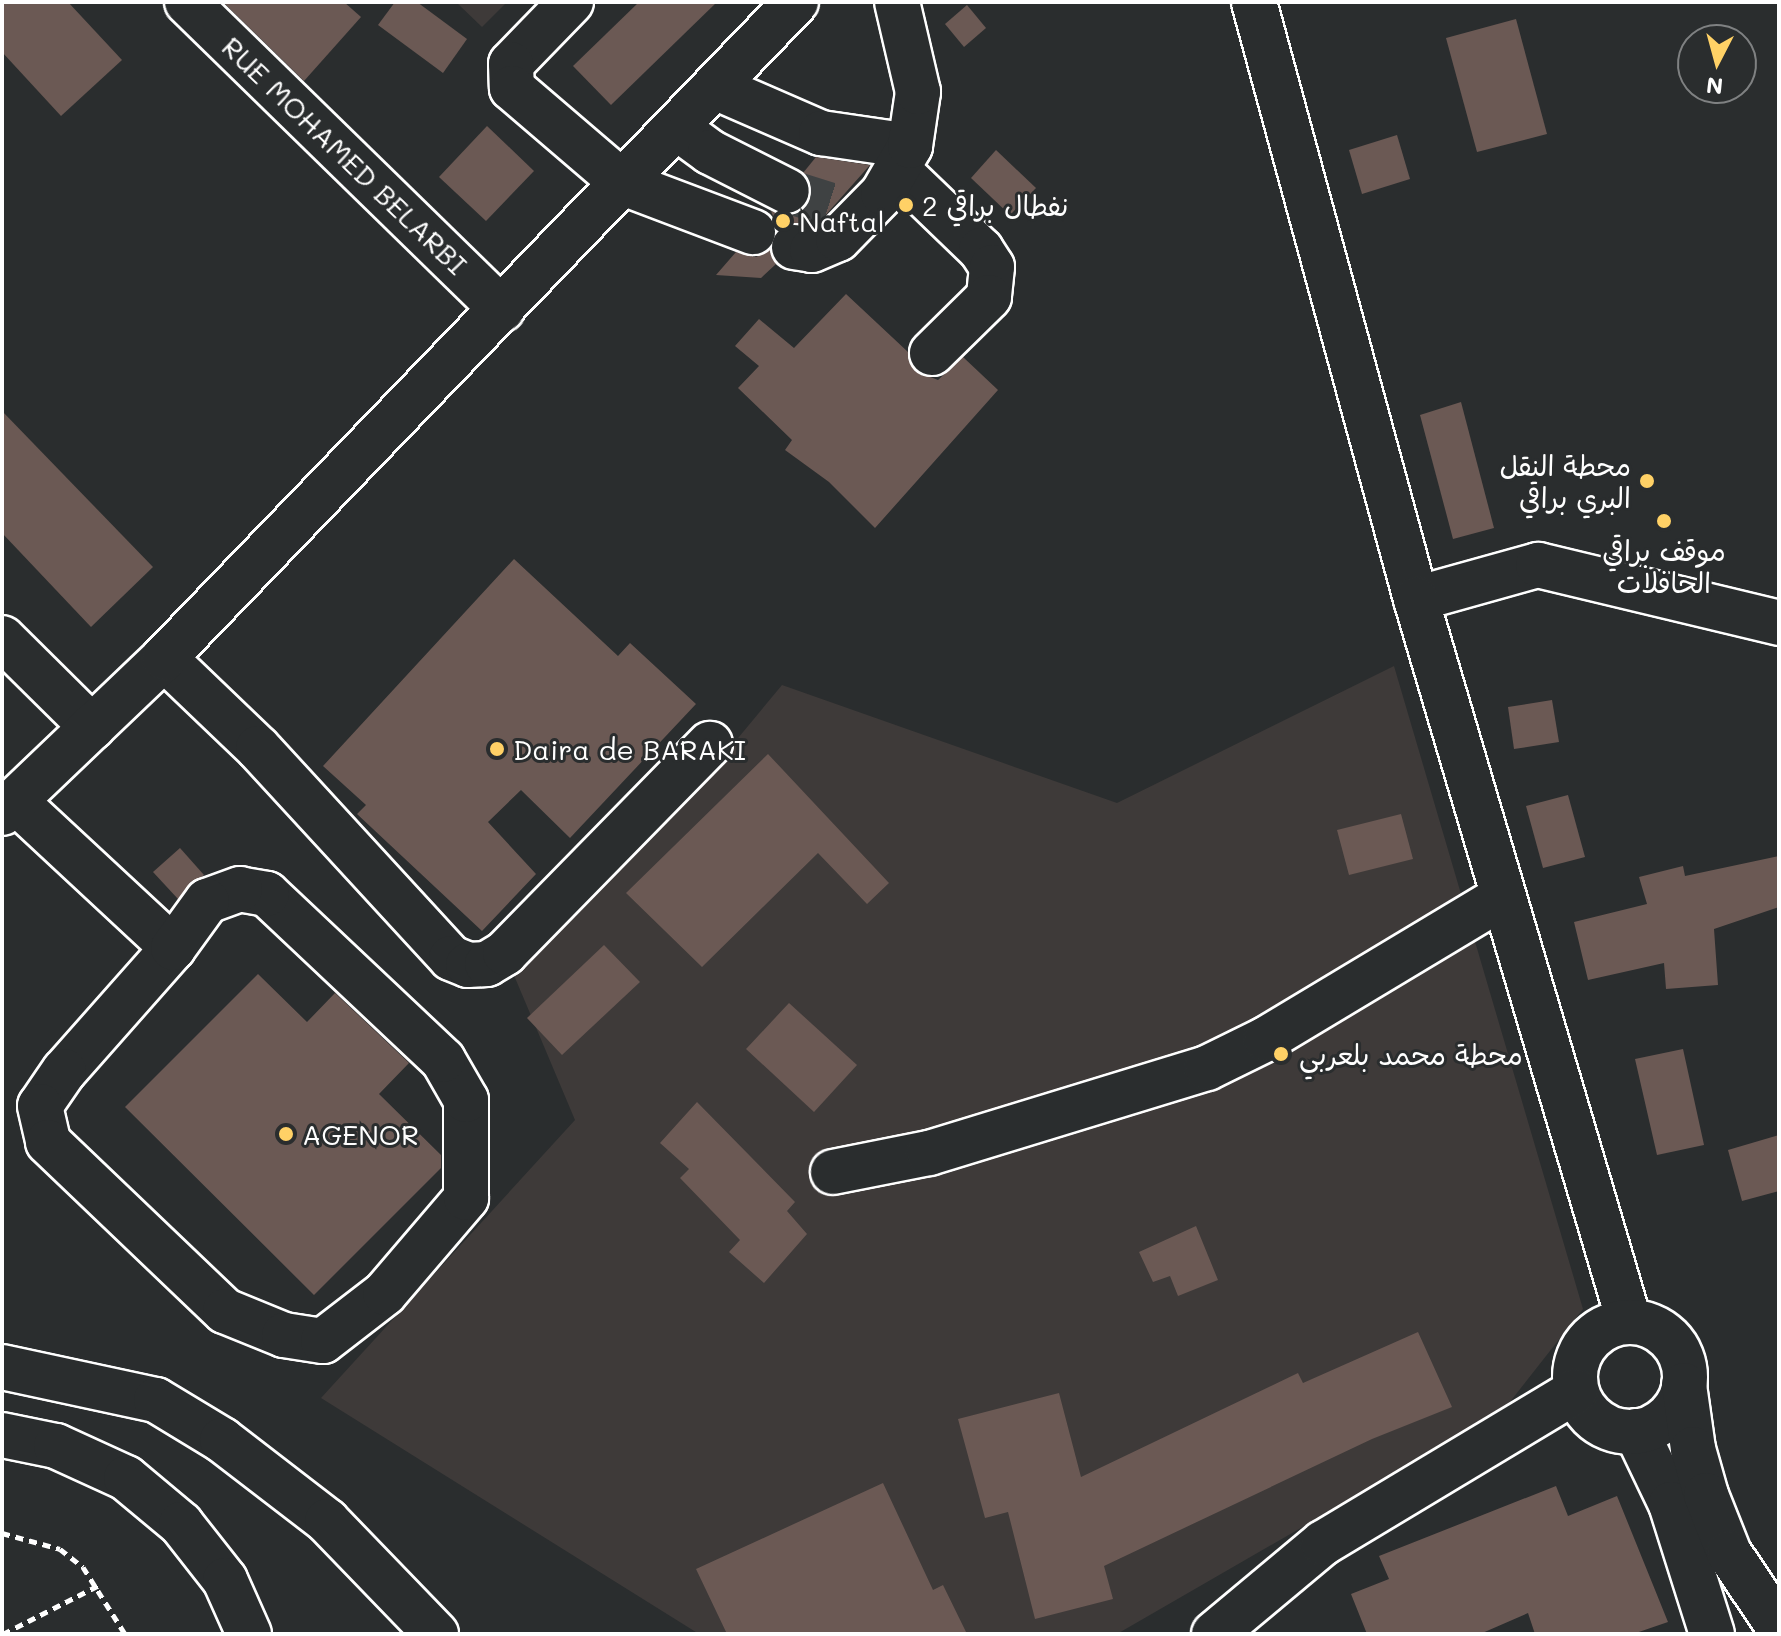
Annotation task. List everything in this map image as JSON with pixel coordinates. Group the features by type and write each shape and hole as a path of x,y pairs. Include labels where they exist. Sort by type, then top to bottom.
{"main road":[{"name":"RUE MOHAMED BELARBI","path":"187,2 502,309"},
{"path":"571,2 511,64 508,81 623,183 753,232"},
{"path":"173,948 8,807 164,658 796,2"},
{"path":"794,247 825,246 850,209 904,159 918,92 897,2"},
{"path":"1254,2 1416,599 1629,1321"},
{"path":"715,87 821,133 904,159 981,250 992,267 989,297 932,353"},
{"path":"676,127 710,152 787,191"},
{"path":"1416,599 1538,565 1779,623"},
{"path":"2,638 92,727"},
{"path":"164,658 258,748 451,958 468,965 487,964 505,953 710,744"},
{"path":"240,889 267,894 443,1060 466,1100 466,1198 385,1293 323,1341 284,1335 225,1311 48,1142 40,1106 64,1071 173,948 207,901 240,889"},
{"path":"833,1172 929,1153 1207,1068 1266,1039 1502,897"},
{"path":"1684,1385 1663,1421 1636,1431 1598,1422 1576,1391 1578,1356 1588,1340 1614,1323 1629,1321 1648,1324 1677,1348 1706,1495 1729,1553 1779,1627"},
{"path":"2,1348 87,1368 156,1400 279,1480 327,1521 436,1634"},
{"path":"2,1367 156,1400"},
{"path":"1214,1634 1323,1543 1576,1391"},
{"path":"1636,1431 1685,1542 1712,1634"},
{"path":"2,1435 56,1446 126,1478 181,1524 225,1580 249,1634"}],"path":[{"path":"2,1533 60,1549 99,1585 125,1634"},
{"path":"3,1634 99,1585"}],"shaded area":[{"path":"456,2 507,2 482,27"},
{"path":"1394,666 1583,1309 1502,1412 1117,1634 699,1634 321,1398 575,1120 513,973 714,767 782,685 1117,803"}],"building":[{"path":"2,2 68,2 122,60 61,116 2,52"},
{"path":"223,2 344,2 361,17 304,81"},
{"path":"395,2 417,2 467,39 443,73 378,25"},
{"path":"639,2 717,2 611,105 573,66"},
{"path":"967,5 986,28 964,47 945,24"},
{"path":"1516,19 1547,134 1477,152 1446,38"},
{"path":"487,126 534,171 486,221 439,177"},
{"path":"1397,135 1410,179 1362,194 1349,150"},
{"path":"996,150 1036,188 1010,215 971,178"},
{"path":"816,157 870,165 823,218 778,229 771,211 789,216 809,203 812,189 803,173"},
{"path":"770,250 776,264 761,278 716,275 736,252 756,257"},
{"path":"846,294 908,352 915,371 938,380 963,357 998,390 875,528 829,482 785,450 792,440 738,388 759,366 735,346 759,319 794,348"},
{"path":"1461,402 1494,528 1453,539 1420,415"},
{"path":"2,411 153,567 91,627 2,533"},
{"name":"Daira de BARAKI","path":"514,559 618,656 630,643 696,704 570,838 521,790 488,822 536,874 482,931 357,814 366,805 323,766"},
{"path":"1552,700 1559,742 1514,749 1508,707"},
{"path":"768,754 889,883 867,904 818,853 702,967 626,893"},
{"path":"1568,795 1585,857 1543,868 1526,806"},
{"path":"1401,814 1413,859 1349,875 1337,830"},
{"path":"180,848 204,875 178,899 153,872"},
{"path":"1779,856 1779,907 1714,929 1718,985 1666,989 1664,963 1588,980 1574,922 1647,904 1639,877 1683,866 1685,876"},
{"path":"604,945 640,982 562,1055 527,1018"},
{"name":"AGENOR","path":"258,974 307,1022 335,993 409,1063 379,1094 441,1155 441,1168 314,1295 125,1107"},
{"path":"789,1003 857,1065 814,1112 746,1049"},
{"path":"1683,1049 1704,1145 1657,1155 1635,1059"},
{"path":"697,1102 795,1202 787,1211 807,1234 764,1283 729,1252 740,1240 680,1178 689,1169 660,1143"},
{"path":"1779,1135 1779,1191 1742,1201 1728,1150"},
{"path":"1196,1226 1218,1280 1178,1296 1170,1276 1153,1282 1139,1252"},
{"path":"1418,1332 1452,1407 1372,1439 1104,1566 1113,1599 1035,1619 1008,1512 985,1518 958,1419 1059,1393 1081,1477 1298,1373 1303,1383"},
{"path":"883,1483 933,1590 943,1585 967,1634 727,1634 696,1569"},
{"path":"1556,1486 1568,1516 1617,1496 1668,1622 1633,1634 1535,1634 1528,1613 1480,1634 1367,1634 1351,1594 1389,1579 1379,1556"}],"tunnel":[{"path":"787,191 835,206"}],"place":[{"name":"نفطال براقي 2","path":"906,205"},
{"name":"Naftal","path":"783,221"},
{"name":"محطة النقل البري براقي","path":"1647,481"},
{"name":"موقف براقي الحافلات","path":"1664,521"},
{"name":"Daira de BARAKI","path":"497,749"},
{"name":"محطة محمد بلعربي","path":"1281,1054"},
{"name":"AGENOR","path":"286,1134"}]}
